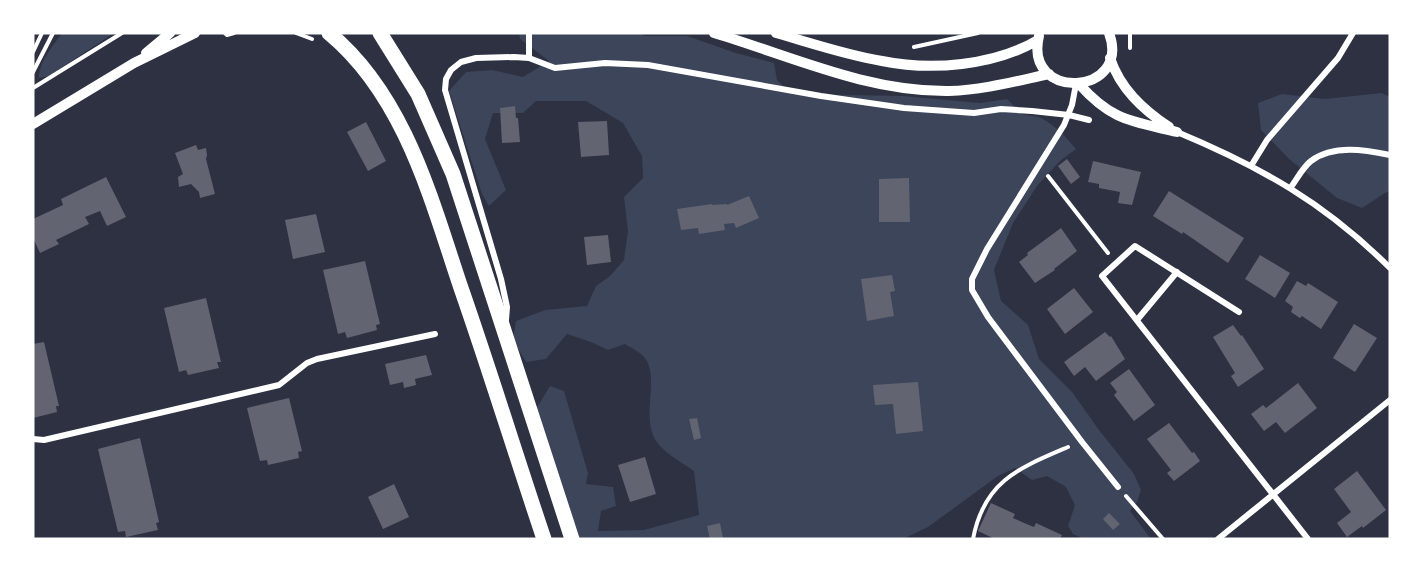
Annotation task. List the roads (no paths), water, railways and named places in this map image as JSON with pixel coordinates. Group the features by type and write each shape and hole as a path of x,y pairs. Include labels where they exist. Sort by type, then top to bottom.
{"main road":[{"path":"329,33 340,42 375,85 394,114 409,145 435,210 544,539"},
{"path":"380,33 418,94 463,200 572,539"}],"street":[{"path":"134,63 170,33"},
{"path":"33,124 134,63 195,33"},
{"path":"529,33 529,58"},
{"path":"714,33 852,79 900,88 939,91 971,90 1049,74"},
{"path":"776,33 884,62 931,65 989,58 1014,51 1039,36"},
{"path":"1039,36 1038,54 1049,74 1057,80 1077,84 1092,80 1100,74 1110,58 1112,47 1109,33"},
{"path":"1251,166 1267,140 1338,58 1353,33"},
{"path":"505,336 507,308 504,292 445,90 446,79 451,70 461,62 496,57 529,58 555,68 605,63 648,65 821,96 904,108 974,113 1001,110 1069,115 1089,120"},
{"path":"1110,58 1115,72 1126,89 1148,111 1177,132"},
{"path":"1077,84 1069,115 1061,132 1038,164 977,267 972,279 972,290 988,317 1118,487"},
{"path":"1077,84 1106,110 1124,119 1177,132 1291,187 1335,218 1390,268"},
{"path":"1291,187 1310,161 1331,152 1362,150 1390,155"},
{"path":"1239,312 1135,246 1102,276 1308,539"},
{"path":"1137,320 1177,272"},
{"path":"33,439 44,440 279,385 307,363 317,359 435,334"},
{"path":"1218,539 1272,493 1390,400"}]}
